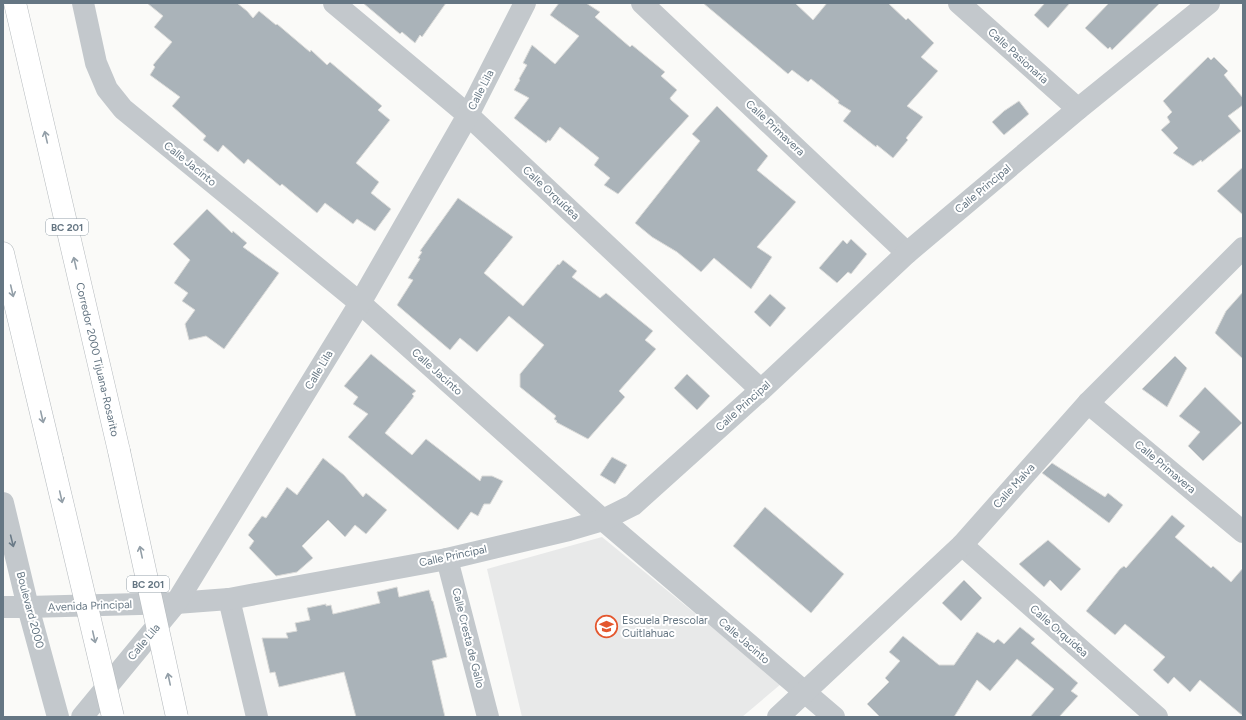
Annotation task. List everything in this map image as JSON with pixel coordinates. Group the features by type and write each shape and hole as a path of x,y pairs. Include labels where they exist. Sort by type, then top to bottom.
{"highway":[{"name":"Corredor 2000 Tijuana-Rosarito","path":"15,3 119,451 177,717"},
{"path":"3,253 113,717"}],"street":[{"name":"Calle Jacinto","path":"83,3 96,63 107,89 123,110 360,303 603,520 834,717"},
{"name":"Calle Orquídea","path":"334,3 468,115 761,390"},
{"name":"Calle Lila","path":"82,717 176,603 360,303 468,115 525,3"},
{"name":"Calle Primavera","path":"642,3 907,253"},
{"name":"Calle Pasionaria","path":"959,3 1078,109"},
{"name":"Calle Principal","path":"176,603 229,599 447,559 569,530 603,520 633,505 761,390 907,253 1078,109 1209,3"},
{"name":"Calle Malva","path":"778,717 962,545 1088,403 1243,248"},
{"name":"Calle Primavera","path":"1088,403 1243,532"},
{"name":"Boulevard 2000","path":"3,503 28,607 58,717"},
{"name":"Calle Orquídea","path":"962,545 1157,717"},
{"name":"Calle Cresta de Gallo","path":"447,559 488,717"},
{"path":"229,599 257,717"},
{"name":"Avenida Principal","path":"3,607 176,603"}],"shaded area":[{"name":"Escuela Prescolar Cuitlahuac","path":"602,537 781,684 742,717 522,717 487,569"}],"building":[{"path":"147,3 237,3 253,18 259,11 310,52 311,50 327,65 330,62 382,106 378,110 390,120 356,163 379,182 371,193 391,209 375,231 357,219 353,224 325,203 317,213 282,184 280,186 248,159 244,164 223,145 218,152 203,140 206,136 172,106 180,97 150,75 155,67 153,65 172,42 154,27 163,16"},
{"path":"363,3 446,3 422,37 420,35 415,43 402,32 400,34"},
{"path":"559,3 586,3 600,12 595,17 630,47 632,45 665,72 661,76 677,90 670,98 671,100 689,116 618,194 604,185 610,178 594,165 599,158 560,127 550,141 548,140 546,143 514,118 529,98 514,90 527,65 523,63 532,45 555,64 579,36 550,15"},
{"path":"703,3 795,3 813,20 827,3 888,3 906,20 908,18 934,43 921,57 938,71 907,106 923,117 906,138 908,140 893,158 877,145 876,147 843,121 851,111 838,103 839,101 811,79 808,82 792,70 788,74"},
{"path":"1045,3 1070,3 1048,28 1034,15"},
{"path":"1109,3 1160,3 1112,50 1110,47 1108,49 1085,28"},
{"path":"1208,57 1211,60 1214,57 1228,71 1224,75 1243,98 1243,105 1228,116 1241,131 1202,162 1201,160 1193,166 1173,153 1178,148 1161,130 1170,122 1167,117 1172,112 1163,101"},
{"path":"1019,101 1029,114 1004,135 992,122 1004,111"},
{"path":"717,106 768,156 757,170 796,202 757,247 772,257 751,289 714,258 701,272 677,252 652,237 635,223 700,141 692,134"},
{"path":"1243,167 1243,215 1217,191"},
{"path":"458,198 513,237 484,273 523,306 563,260 577,271 572,277 600,298 606,293 653,331 645,340 656,349 619,391 625,397 588,439 556,422 557,421 554,419 556,416 520,387 520,374 544,345 509,316 477,352 460,338 450,350 397,305 413,280 408,278 420,259 418,258 422,252 420,251"},
{"path":"207,209 232,233 233,231 247,243 243,247 279,273 224,349 206,336 189,340 185,324 195,310 182,301 188,293 174,283 190,260 173,244"},
{"path":"851,239 867,254 851,274 848,272 837,283 819,268 843,240 847,244"},
{"path":"1243,292 1243,359 1215,333 1226,311"},
{"path":"770,294 786,308 770,327 754,312"},
{"path":"371,354 416,391 412,394 414,396 412,399 385,433 412,455 426,439 480,481 482,476 492,476 503,481 490,504 484,504 478,516 471,512 458,530 348,437 368,414 353,404 358,397 344,386"},
{"path":"1175,356 1187,368 1167,407 1142,389"},
{"path":"687,374 710,396 697,410 674,388"},
{"path":"1205,387 1242,423 1203,461 1188,446 1200,432 1179,416"},
{"path":"612,457 627,465 615,484 600,475"},
{"path":"323,458 344,475 363,497 366,493 387,510 366,534 355,525 345,537 328,520 302,546 313,558 297,572 276,576 249,548 254,541 248,535 262,516 266,518 287,487 297,495"},
{"path":"1052,463 1105,497 1108,493 1123,505 1109,523 1042,473"},
{"path":"765,507 844,574 811,613 733,546"},
{"path":"1172,515 1185,526 1175,537 1211,568 1213,566 1231,582 1243,568 1243,716 1200,680 1190,692 1174,677 1168,684 1153,670 1165,657 1125,624 1115,635 1086,611 1120,569 1124,566 1126,568"},
{"path":"1048,540 1081,569 1061,591 1050,580 1044,587 1019,564"},
{"path":"964,580 982,598 961,621 942,603"},
{"path":"397,587 399,597 429,590 447,657 432,661 445,717 356,717 344,672 279,687 275,672 270,673 262,638 288,638 286,633 297,631 295,623 310,620 307,608 326,604 326,606 331,605 333,614 380,603 377,592"},
{"path":"1020,627 1035,639 1031,643 1078,683 1071,691 1078,696 1059,717 1030,717 1054,689 1017,659 990,691 977,680 954,717 880,717 867,704 889,682 885,678 900,661 889,652 903,636 939,665 954,665 977,632 994,643 998,639 1004,644"}],"place":[{"name":"Escuela Prescolar Cuitlahuac","path":"606,626"}]}
